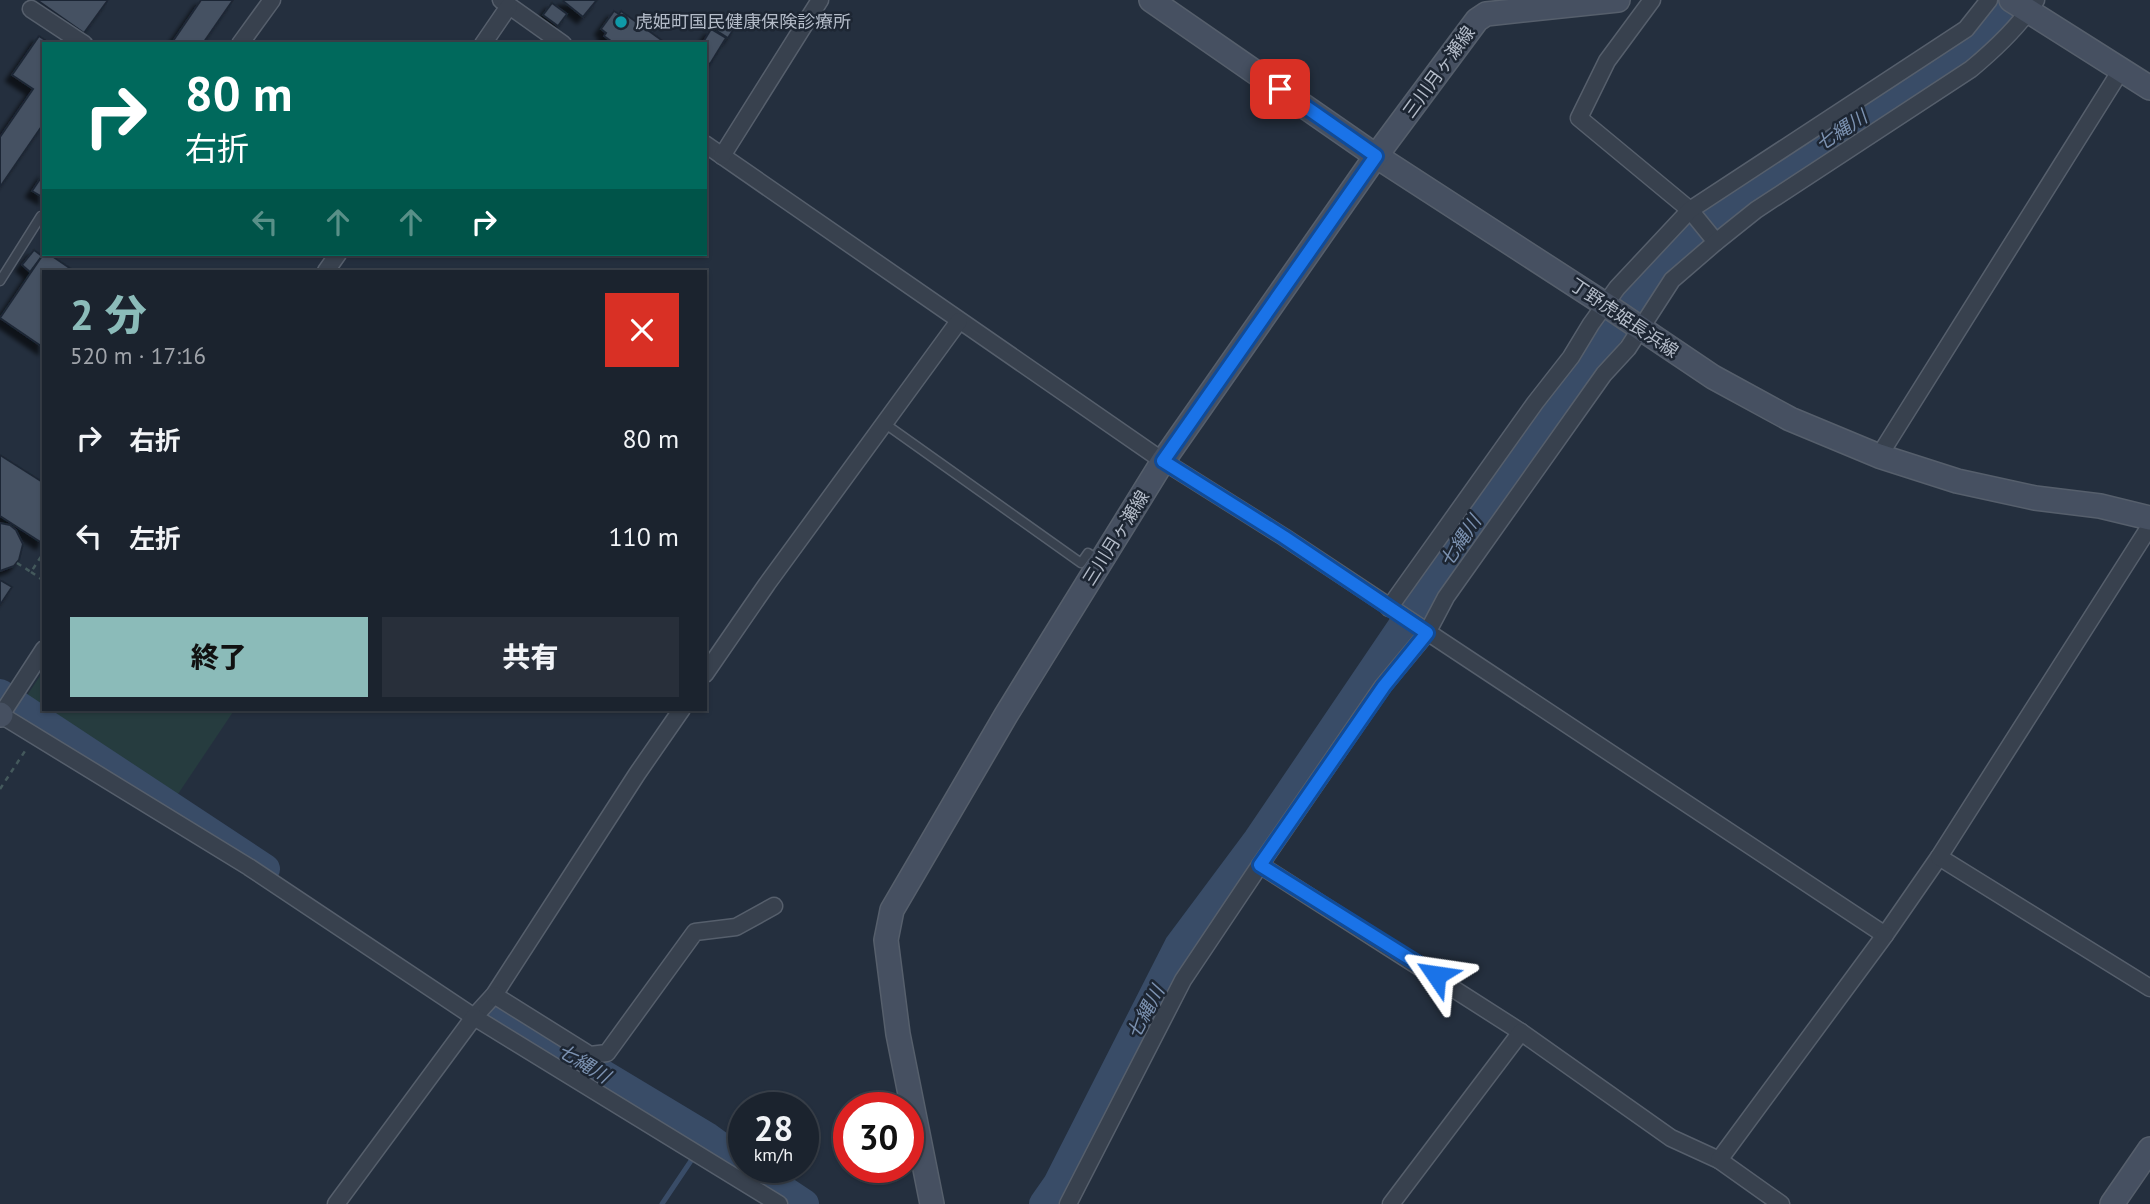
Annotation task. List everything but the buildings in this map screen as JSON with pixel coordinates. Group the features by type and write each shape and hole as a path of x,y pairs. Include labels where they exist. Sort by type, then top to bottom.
{"main road":[{"name":"丁野虎姫長浜線","path":"1151,0 1376,156 1713,377 1790,419 1879,456 1957,481 2035,498 2100,506 2150,518"},
{"name":"三川月ヶ瀬線","path":"932,1204 898,1034 887,940 892,910 1006,715 1163,461 1376,156 1477,20 1486,14 1618,0"},
{"path":"2025,4 2150,88"},
{"path":"2112,1204 2150,1149"}],"street":[{"path":"241,42 272,0"},
{"path":"722,156 820,0"},
{"path":"1652,0 1607,61 1579,118 1690,210 1716,242"},
{"path":"1390,608 1607,305 1644,257 1690,210 1966,29 1989,0"},
{"path":"484,42 505,3 560,42"},
{"path":"1068,1204 1183,980 1384,686 1427,633 1454,585 1604,374 1628,348 1672,279 1756,210 1971,69 1992,52 2025,4"},
{"path":"31,9 81,42"},
{"path":"1879,456 2121,69"},
{"path":"707,145 1163,461 1284,537 1885,935"},
{"path":"707,671 767,584 959,321"},
{"path":"1719,1160 1939,858 2150,526"},
{"path":"42,652 2,712 35,737 249,867 474,1017 779,1204"},
{"path":"336,1204 474,1017 494,995 681,711"},
{"path":"1939,858 2150,988"},
{"path":"1260,865 1521,1032 1671,1138 1719,1160 1781,1204"},
{"path":"494,995 590,1055 607,1053 695,932 736,927 774,906"},
{"path":"1391,1204 1521,1032"}],"lane":[{"path":"0,281 42,217"},
{"path":"884,423 1082,563 1088,553 1101,562"}],"path":[{"path":"31,572 42,555"},
{"path":"16,563 42,580"},
{"path":"0,789 35,737"}],"green space":[{"path":"42,673 42,711 234,711 174,800 28,703 30,699 26,697"}],"waterway":[{"name":"七縄川","path":"1044,1204 1058,1184 1179,946 1258,840 1476,518 1645,282 1676,250 1737,198 1976,41 2013,0"},
{"path":"0,694 265,869"},
{"name":"七縄川","path":"497,1011 707,1137 728,1152"},
{"name":"七縄川","path":"662,1204 707,1137"},
{"name":"七縄川","path":"772,1183 804,1204"}],"place":[{"name":"虎姫町国民健康保険診療所","path":"621,22"}],"route":[{"path":"1280,89 1376,156 1163,461 1284,537 1427,633 1384,686 1260,865 1436,975"}]}
